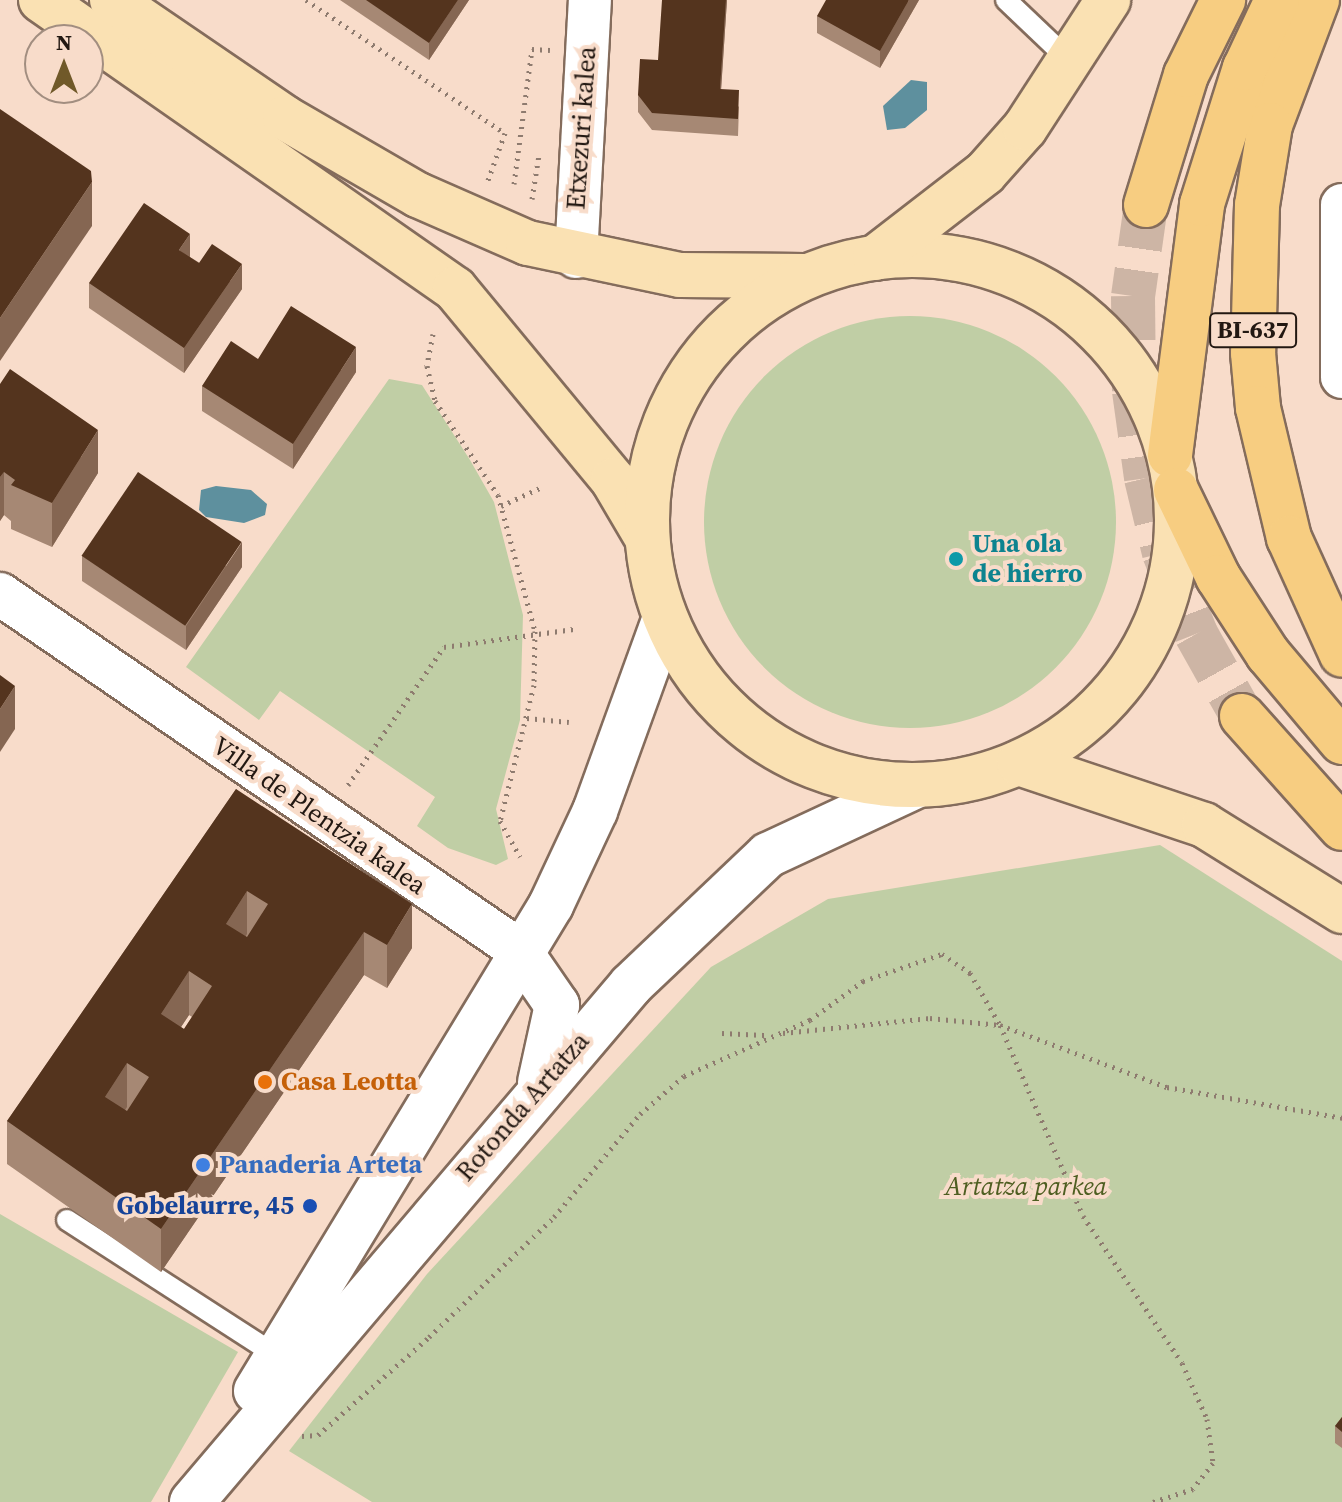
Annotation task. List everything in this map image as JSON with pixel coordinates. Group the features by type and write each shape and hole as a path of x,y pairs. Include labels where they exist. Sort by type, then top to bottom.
{"highway":[{"path":"1146,205 1186,75 1223,0"},
{"path":"1277,0 1245,68 1202,204 1173,472 1218,577 1268,654 1342,742"},
{"name":"BI-637","path":"1317,0 1270,125 1256,220 1253,353 1258,408 1289,538 1342,655"},
{"path":"1242,716 1342,828"}],"main road":[{"path":"41,0 239,133 414,257 488,321 613,480 646,536"},
{"path":"112,0 285,118 467,218 576,257 680,275 808,276"},
{"path":"875,258 985,173 1070,61 1108,0"},
{"name":"Rotonda Artatza","path":"918,256 988,267 1077,313 1135,376 1173,472 1176,557 1158,622 1138,657 1077,728 1019,763 916,786 871,783 784,753 712,696 665,618 646,536 657,444 699,362 742,317 808,276 875,258 918,256"},
{"path":"1019,763 1204,825 1342,911"}],"street":[{"name":"Etxezuri kalea","path":"576,257 590,0"},
{"path":"1342,205 1342,377"},
{"name":"Villa de Plentzia kalea","path":"0,594 519,950 557,1005 540,1084"},
{"name":"Rotonda Artatza","path":"191,1502 519,950 551,905 595,811 665,618"},
{"name":"Rotonda Artatza","path":"191,1502 540,1084 631,985 768,855 916,786"}],"lane":[{"path":"1006,0 1070,61"},
{"path":"67,1220 277,1356"}],"path":[{"path":"306,0 505,133 485,188"},
{"path":"514,184 532,49 550,49 548,64"},
{"path":"509,194 534,199 540,139"},
{"path":"474,184 497,191"},
{"path":"433,334 427,366 435,401 501,506 535,631 527,718 500,821 520,857"},
{"path":"501,506 544,486"},
{"path":"343,792 444,647 535,631 574,629"},
{"path":"527,718 569,722"},
{"path":"286,1436 318,1435 417,1347 554,1217 640,1114 684,1076 810,1020 863,981 942,954 970,973 1000,1025 1083,1216 1182,1363 1207,1419 1213,1463 1193,1489 1153,1502"},
{"path":"722,1033 771,1035 915,1019 1000,1025 1167,1087 1342,1118"}],"green space":[{"path":"890,316 930,316 970,324 1007,340 1041,362 1070,391 1092,425 1108,462 1116,502 1113,562 1101,601 1082,637 1041,682 1007,704 970,720 930,728 890,728 850,720 813,704 779,682 750,653 728,619 712,582 704,542 704,502 712,462 728,425 750,391 779,362 813,340 850,324"},
{"path":"389,379 422,385 494,502 523,615 520,720 496,809 508,859 496,865 448,848 417,826 435,797 280,691 259,720 186,667"},
{"name":"Artatza parkea","path":"1160,845 1342,961 1342,1502 372,1502 289,1451 427,1274 711,967 828,899"},
{"path":"0,1214 238,1352 151,1502 0,1502"}],"water":[{"path":"911,80 927,82 927,110 905,128 887,130 883,106"},
{"path":"216,486 251,490 267,504 265,515 244,523 206,517 199,510 201,490"}],"building":[{"path":"366,0 458,0 429,43"},
{"path":"662,0 726,0 720,89 739,90 738,119 652,113 638,95 640,59 658,60"},
{"path":"826,0 909,0 880,51 817,16"},
{"path":"0,109 91,171 92,182 0,318"},
{"path":"144,203 190,234 179,250 199,263 212,244 242,264 184,348 89,283"},
{"path":"291,306 356,347 293,444 202,386 231,341 258,359"},
{"path":"10,369 98,430 52,503 11,485 15,480 4,472 0,477 0,384"},
{"path":"138,472 242,542 185,626 82,556"},
{"path":"0,675 15,686 0,709"},
{"path":"236,789 412,904 387,945 364,932 161,1229 7,1121","holes":["247,891 268,904 247,937 226,924","189,971 212,986 184,1029 161,1014","127,1063 149,1077 127,1111 105,1097"]},
{"path":"1342,1417 1342,1432 1335,1426"}],"tunnel":[{"path":"1146,205 1133,296 1134,391 1146,478 1164,553 1196,634 1242,716"}],"place":[{"name":"Una ola de hierro","path":"956,559"},
{"name":"Casa Leotta","path":"265,1082"},
{"name":"Panaderia Arteta","path":"203,1165"},
{"name":"Gobelaurre, 45","path":"310,1206"}]}
